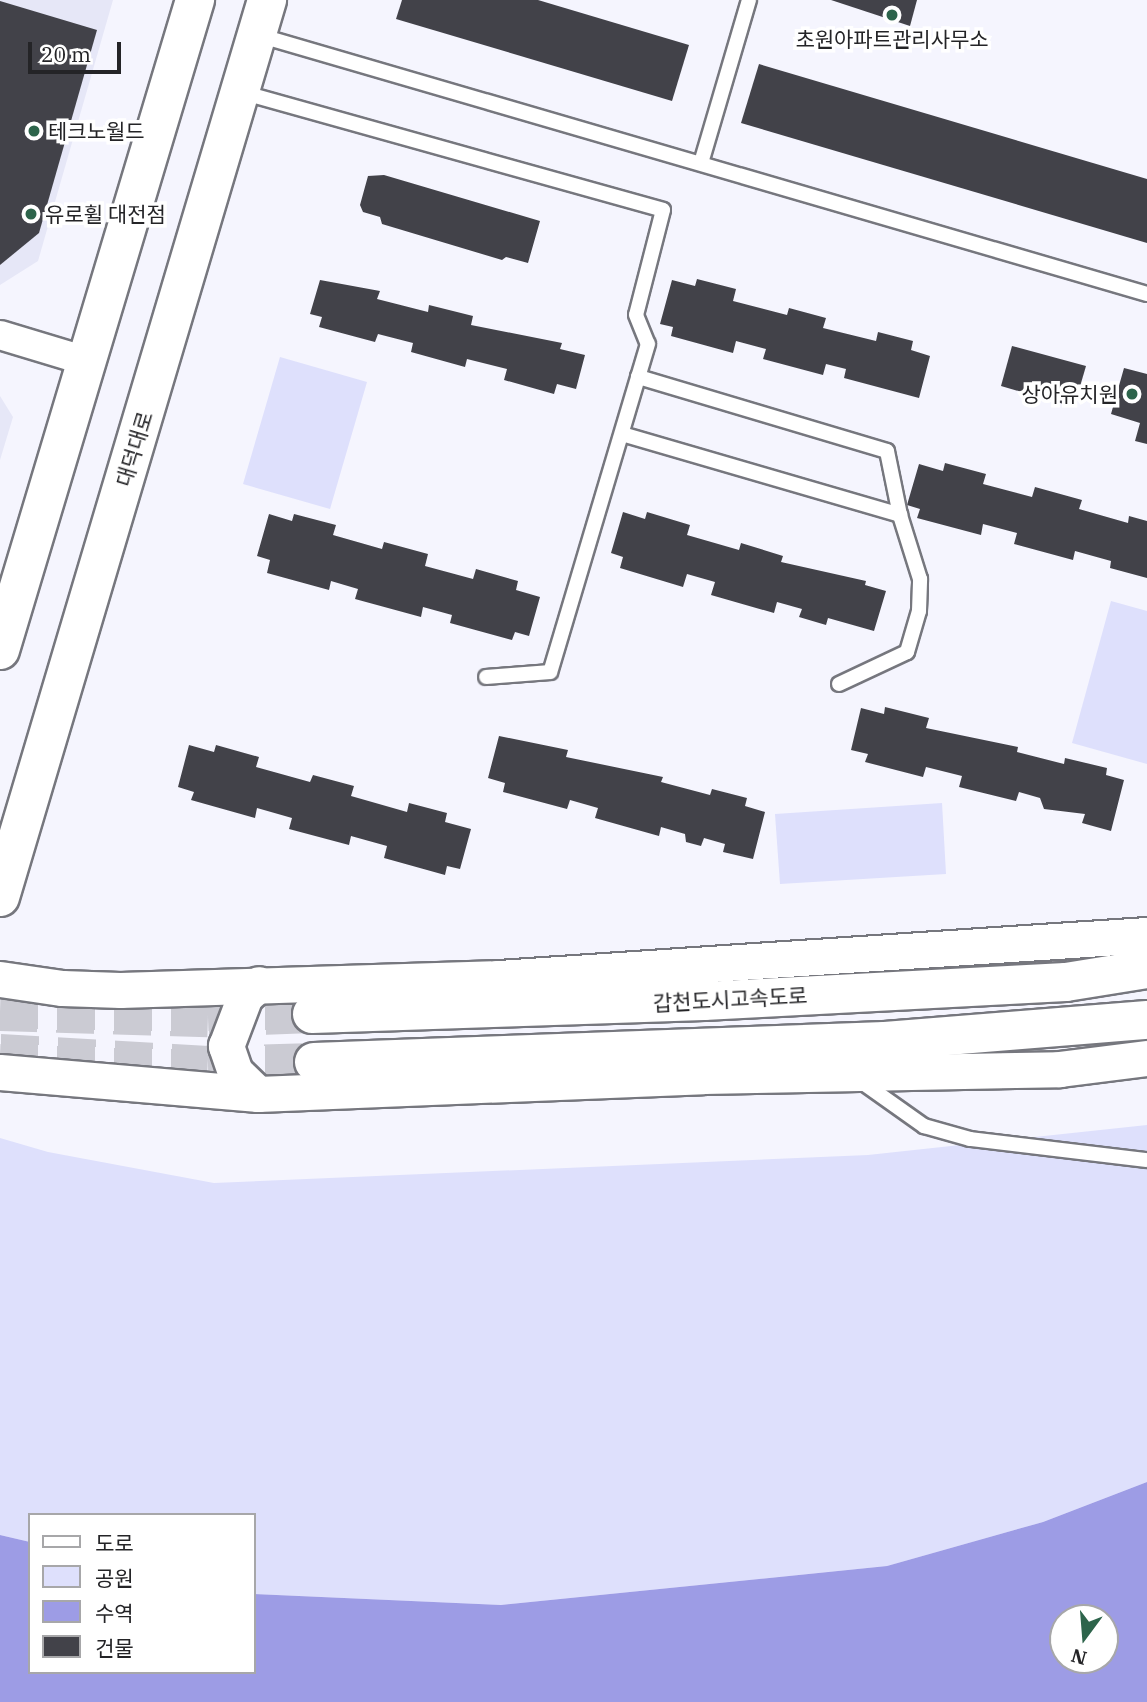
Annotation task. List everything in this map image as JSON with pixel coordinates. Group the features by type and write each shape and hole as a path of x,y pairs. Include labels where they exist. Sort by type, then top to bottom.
{"main road":[{"path":"0,650 195,0"},
{"name":"대덕대로","path":"0,897 262,17"},
{"name":"갑천도시고속도로","path":"312,1014 732,1000 1066,982 1147,969"},
{"path":"314,1062 872,1042 1147,1020"}],"street":[{"path":"0,335 86,361"},
{"path":"0,979 109,990 703,967 1147,935"},
{"path":"258,1094 235,1072 226,1046 245,996 259,984"},
{"path":"0,1072 258,1094 850,1073 1060,1069 1147,1058"}],"lane":[{"path":"701,163 749,0"},
{"path":"262,17 701,163 1147,294"},
{"path":"240,91 663,210 636,316 648,344 550,673 485,677"},
{"path":"638,377 887,451 901,515 920,579 919,611 907,652 839,684"},
{"path":"622,434 901,515"},
{"path":"850,1073 924,1126 970,1139 1147,1160"}],"shaded area":[{"name":"테크노월드","path":"0,0 113,0 38,261 0,285"},
{"path":"0,396 13,417 0,460"}],"green space":[{"path":"280,357 367,382 330,509 243,484"},
{"path":"1111,601 1147,611 1147,764 1072,743"},
{"path":"942,803 946,874 780,884 775,814"},
{"path":"1147,1125 1147,1482 1043,1522 887,1566 501,1605 256,1594 256,1513 28,1513 28,1542 0,1535 0,1138 48,1152 214,1183 868,1155"}],"water":[{"path":"1147,1482 1147,1702 0,1702 0,1535 28,1542 28,1674 256,1674 256,1594 501,1605 887,1566 1043,1522"}],"building":[{"path":"402,0 538,0 689,45 672,101 396,19"},
{"name":"초원아파트관리사무소","path":"831,0 917,0 910,26"},
{"name":"테크노월드","path":"0,1 97,30 39,233 0,265"},
{"path":"759,64 1147,179 1147,243 741,123"},
{"path":"384,175 540,221 528,263 506,257 502,260 382,224 380,217 363,212 360,205 368,176"},
{"path":"697,279 736,289 733,301 787,315 789,308 826,318 823,328 876,341 878,332 913,341 911,350 930,356 919,398 844,378 846,369 826,364 823,375 763,359 766,349 736,341 733,353 671,336 673,327 660,324 672,280 695,286"},
{"path":"320,280 380,291 377,299 428,312 429,305 473,316 471,325 562,343 560,349 585,355 576,389 557,384 554,394 504,380 507,369 467,359 465,367 411,352 413,343 378,334 375,342 319,327 322,317 310,314"},
{"path":"1012,346 1086,366 1074,407 1001,386"},
{"name":"상아유치원","path":"1124,368 1147,374 1147,444 1135,441 1140,423 1111,414"},
{"path":"945,463 986,474 983,484 1032,497 1035,487 1082,500 1079,509 1128,523 1129,516 1147,521 1147,578 1110,568 1111,561 1075,551 1073,560 1014,544 1017,533 983,524 981,535 917,518 920,509 907,505 919,464 943,471"},
{"path":"623,512 645,519 647,512 690,525 687,535 739,550 741,543 783,556 781,562 866,581 865,585 886,591 874,631 828,618 826,625 799,617 802,609 777,602 774,613 711,595 715,582 687,574 683,587 620,568 623,557 611,553"},
{"path":"269,514 292,521 294,514 336,525 333,535 382,549 384,542 428,554 425,566 473,579 476,569 518,581 516,590 540,597 529,636 515,632 512,640 450,623 452,615 423,607 421,617 355,599 358,589 331,581 329,590 267,573 270,560 257,556"},
{"path":"885,707 929,718 926,728 1018,747 1017,752 1064,764 1065,758 1107,768 1106,775 1124,780 1111,831 1082,823 1085,814 1044,809 1040,798 1019,792 1016,801 959,787 962,776 926,767 923,777 865,762 868,754 851,750 861,708 884,714"},
{"path":"499,736 568,750 566,757 663,777 661,782 710,795 712,789 747,798 745,806 765,812 753,859 723,852 725,844 704,838 701,846 686,842 685,834 661,827 659,836 595,818 598,808 570,800 567,809 503,792 505,783 488,778"},
{"path":"189,745 214,752 216,745 259,757 256,767 310,782 313,775 354,786 351,796 407,812 409,803 447,813 445,822 471,829 460,869 447,866 445,875 384,858 387,846 351,836 349,845 289,829 292,818 257,808 255,818 191,800 194,792 178,787"}],"tunnel":[{"path":"0,1012 208,1018 312,1014"},
{"path":"0,1053 208,1065 314,1062"}],"place":[{"name":"초원아파트관리사무소","path":"892,15"},
{"name":"테크노월드","path":"34,131"},
{"name":"유로휠 대전점","path":"31,214"},
{"name":"상아유치원","path":"1132,394"}]}
